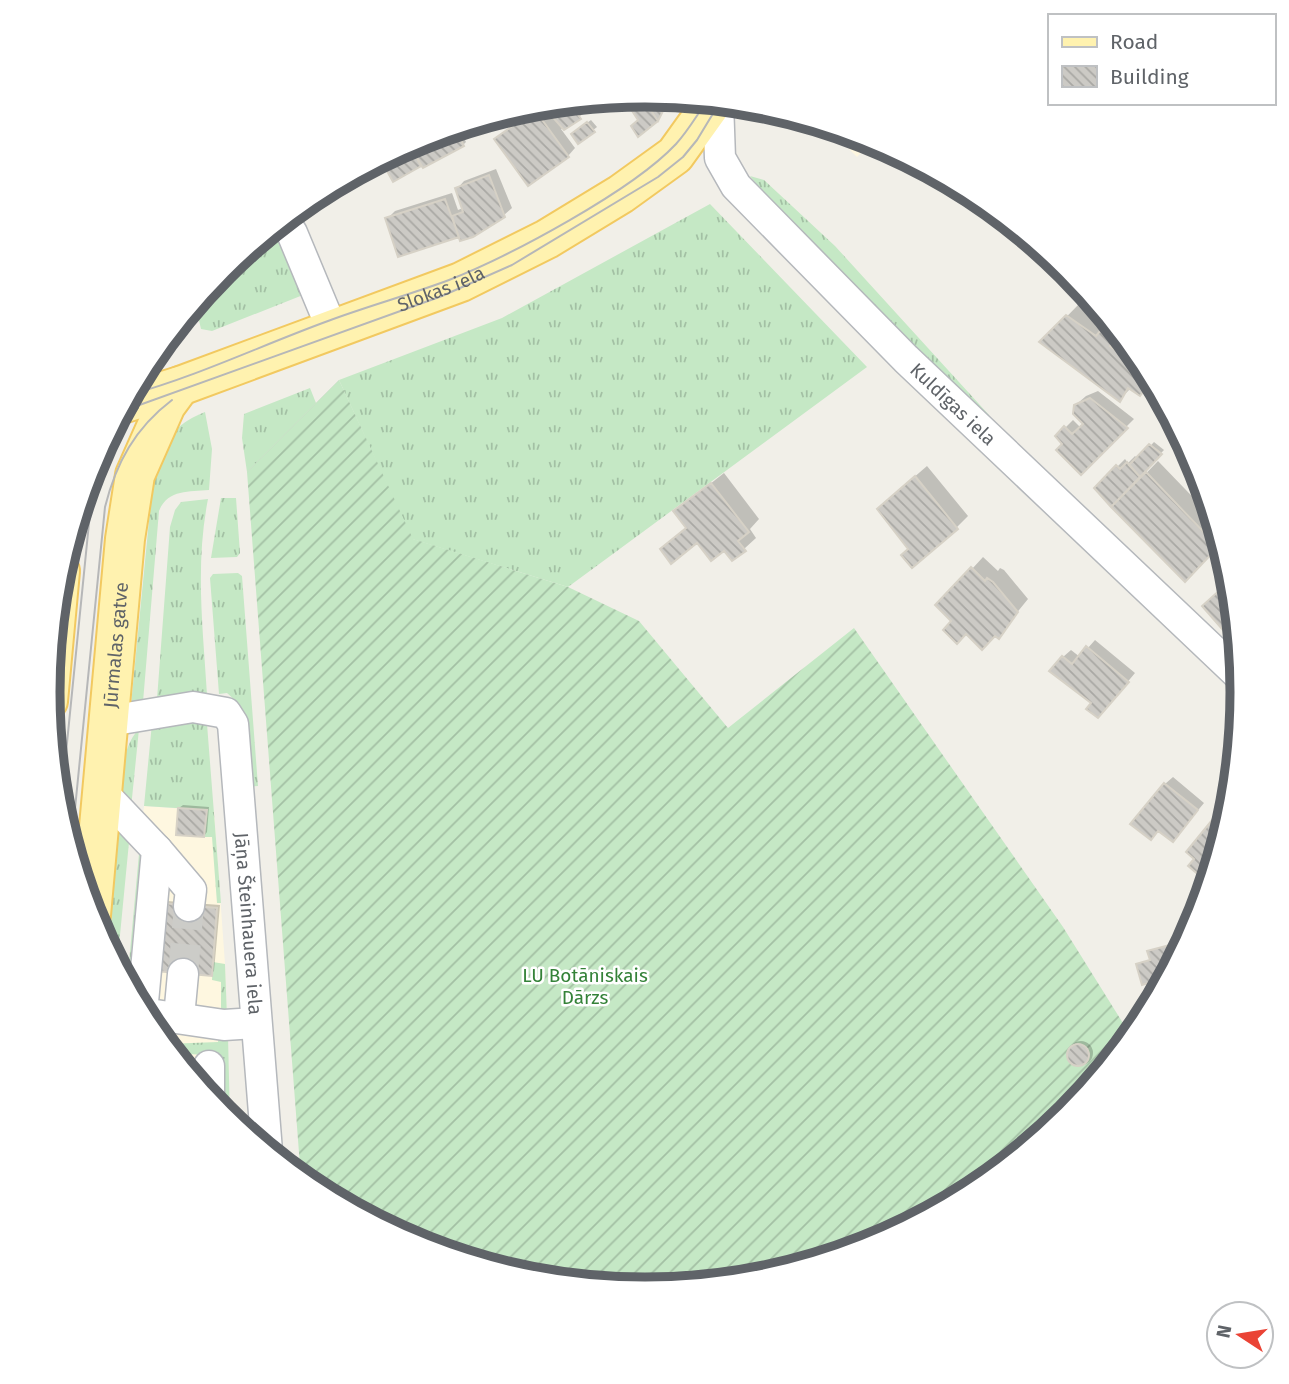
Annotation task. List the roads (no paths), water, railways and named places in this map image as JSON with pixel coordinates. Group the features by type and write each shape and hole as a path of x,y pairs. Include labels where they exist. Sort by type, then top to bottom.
{"main road":[{"name":"Slokas iela","path":"138,398 180,386 461,282 576,222 651,174 675,155 708,111"},
{"name":"Jūrmalas gatve","path":"94,887 125,539 135,475 155,425 180,386"}],"street":[{"name":"Kuldīgas iela","path":"716,111 720,158 736,186 906,359 1229,665"},
{"path":"289,227 332,330"},
{"name":"Jāņa Šteinhauera iela","path":"109,721 193,707 226,713 233,724 266,1138"},
{"path":"102,792 191,890 189,906"},
{"path":"144,994 157,850"},
{"path":"178,1017 183,974"},
{"path":"157,1015 224,1025 256,1023"},
{"path":"209,1066 209,1082"}],"tunnel":[{"path":"183,974 189,906"}],"tram line":[{"path":"143,391 205,370 303,330 449,280 536,239 631,182 676,144 701,110"},
{"path":"134,407 442,296 512,265 658,177 683,157 714,111"},
{"path":"74,820 105,507 121,461 137,435 147,422 172,400"},
{"path":"122,428 138,408"},
{"path":"65,766 91,504"}],"park label":[{"name":"LU Botāniskais Dārzs","path":"585,986"}]}
